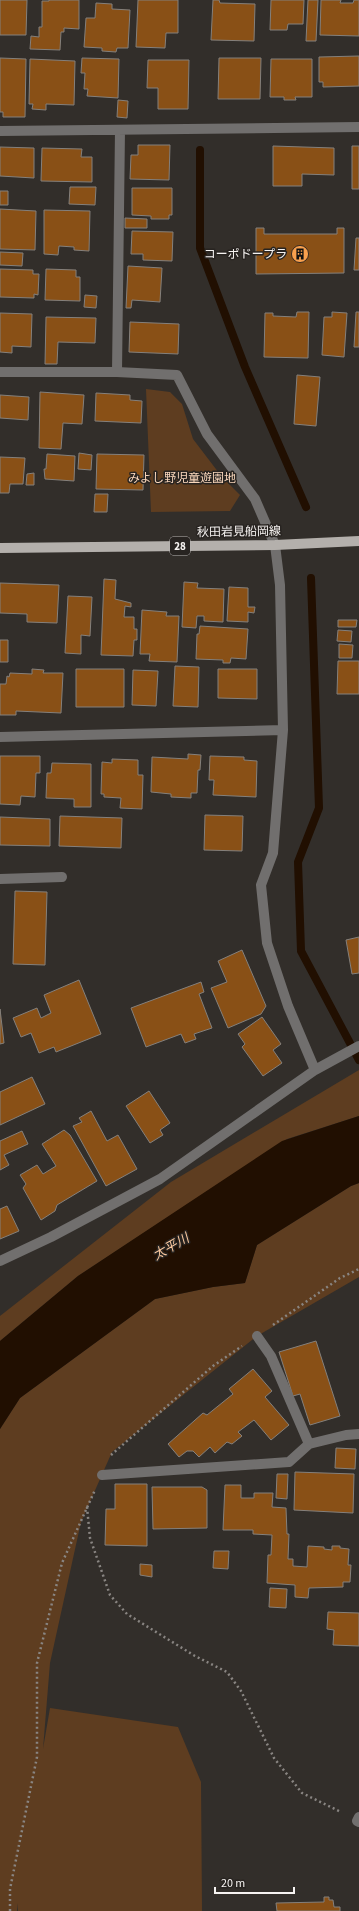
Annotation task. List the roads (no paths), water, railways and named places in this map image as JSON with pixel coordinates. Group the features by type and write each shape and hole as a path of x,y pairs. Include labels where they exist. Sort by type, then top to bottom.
{"main road":[{"name":"秋田岩見船岡線","path":"0,548 275,545 359,541"}],"street":[{"path":"0,131 359,128"},
{"path":"117,372 120,130"},
{"path":"0,372 117,372 177,375 207,434 255,499 275,545 280,585 283,730 273,853 261,885 267,943 288,1006 315,1070"},
{"path":"0,737 283,730"},
{"path":"0,879 62,876"},
{"path":"0,1261 51,1237 160,1180 315,1070 359,1046"},
{"path":"257,1336 271,1356 309,1444"},
{"path":"102,1475 288,1462 309,1444 346,1434 359,1434"}],"water":[{"name":"太平川","path":"359,1116 359,1183 351,1186 257,1245 245,1283 213,1287 155,1299 20,1398 0,1429 0,1341 78,1276 282,1141"}],"waterway":[{"path":"200,150 200,248 245,367 306,507"},
{"path":"311,578 319,808 298,862 301,951 359,1060"}],"place":[{"name":"コーポドープラ","path":"300,254"}],"park label":[{"name":"みよし野児童遊園地","path":"182,478"}]}
